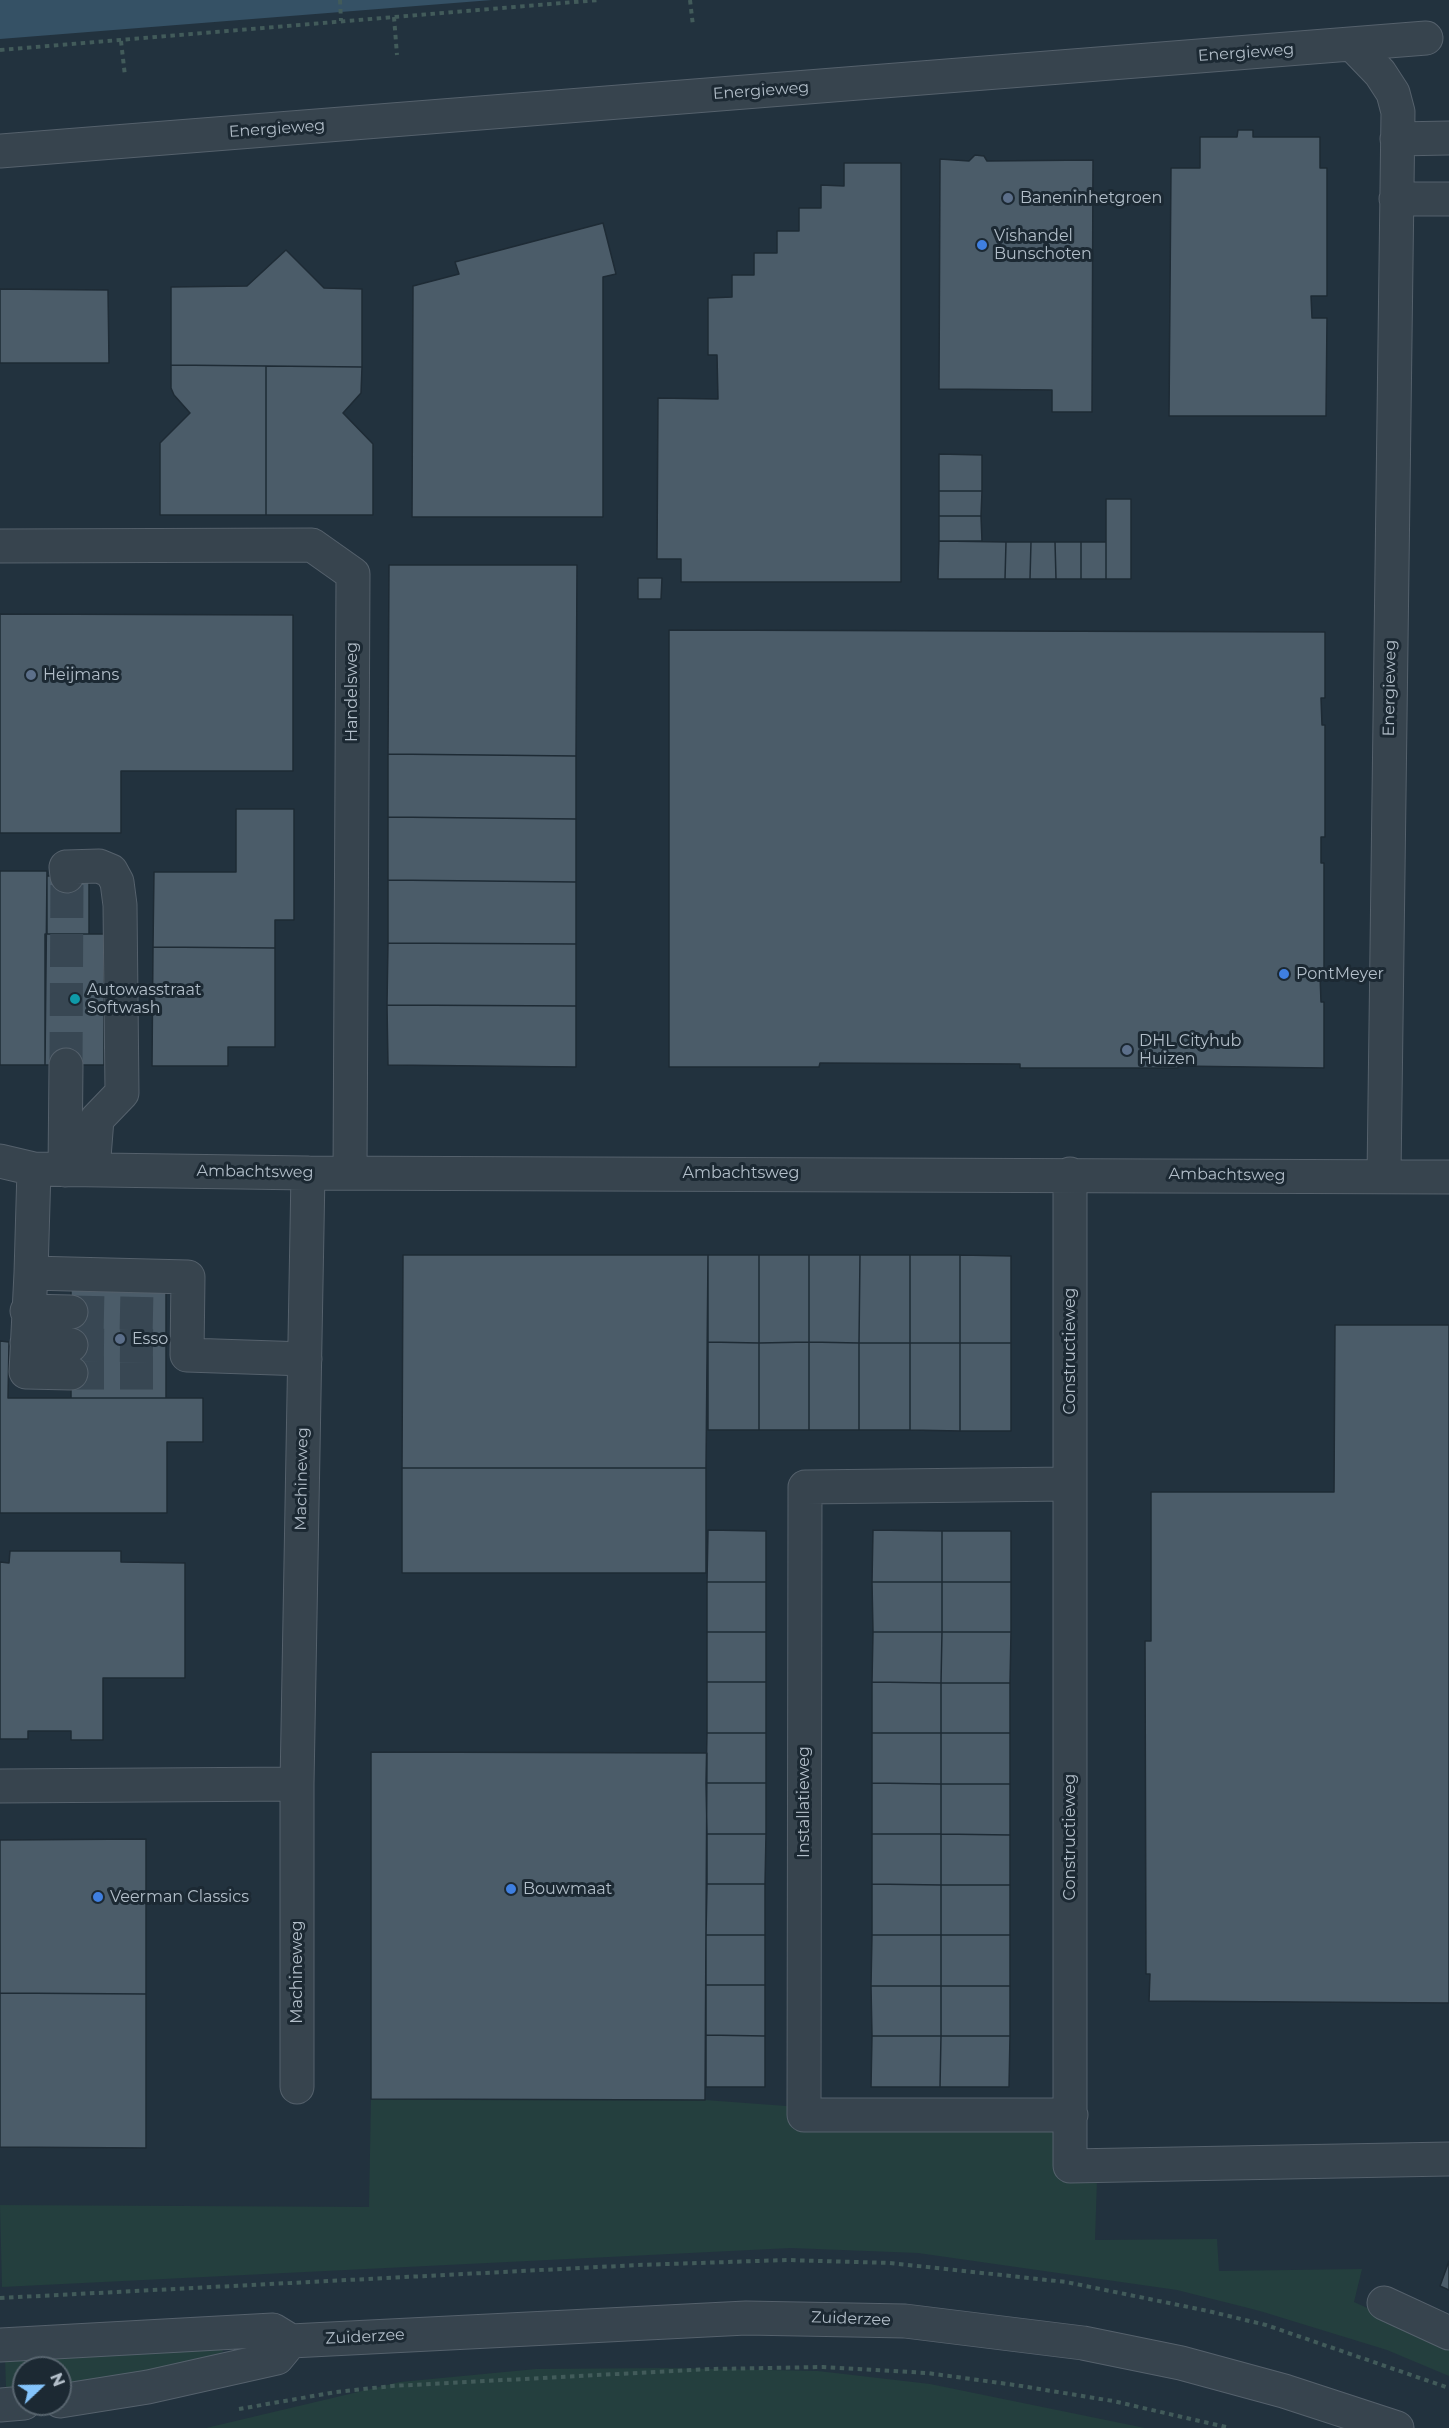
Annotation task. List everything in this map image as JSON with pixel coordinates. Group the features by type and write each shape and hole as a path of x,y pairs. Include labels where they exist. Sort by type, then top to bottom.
{"street":[{"path":"1352,45 1426,38"},
{"name":"Energieweg","path":"0,151 1352,45 1380,73 1393,93 1398,112 1384,1176"},
{"path":"1397,139 1449,138"},
{"path":"1396,199 1449,199"},
{"name":"Handelsweg","path":"0,546 312,545 353,574 350,1172"},
{"path":"67,876 66,867 99,866 111,871 117,882 120,905 122,1093 97,1119 79,1170"},
{"path":"66,1065 79,1170"},
{"name":"Ambachtsweg","path":"0,1161 34,1169 308,1173 1449,1177"},
{"path":"34,1169 26,1372 71,1358"},
{"name":"Ambachtsweg","path":"0,1184 34,1169"},
{"name":"Machineweg","path":"297,2087 297,1784 308,1173"},
{"name":"Constructieweg","path":"1070,1174 1070,2166 1449,2159"},
{"path":"31,1273 188,1277 177,1314 176,1355 305,1359"},
{"path":"27,1311 71,1312"},
{"name":"Installatieweg","path":"1069,1484 805,1487 804,2115 1071,2115"},
{"path":"0,1786 297,1784"},
{"path":"1384,2303 1449,2333"},
{"name":"Zuiderzee","path":"0,2345 273,2330 291,2341 746,2318 905,2321 1083,2343 1181,2363 1284,2391 1397,2428"},
{"path":"72,2399 148,2387 276,2358 291,2341"}],"path":[{"path":"340,0 341,21"},
{"path":"0,50 598,0"},
{"path":"690,0 693,26"},
{"path":"394,17 397,54"},
{"path":"121,41 125,76"},
{"path":"235,2410 336,2392 392,2386 700,2370 823,2367 927,2373 1015,2385 1113,2401 1230,2428"}],"green space":[{"path":"371,2099 705,2100 1071,2127 1097,2179 1095,2240 1217,2239 1219,2271 1362,2269 1354,2302 1449,2345 1449,2376 1387,2350 1260,2311 1177,2290 918,2253 791,2248 2,2287 0,2205 369,2207"},
{"path":"221,2346 223,2352 184,2364 72,2384 72,2356 41,2356"},
{"path":"5,2358 12,2358 12,2387 6,2387"},
{"path":"665,2368 818,2371 930,2384 1145,2428 206,2428 400,2382 536,2369"}],"water":[{"path":"0,0 492,0 0,39"}],"building":[{"path":"1238,130 1253,130 1253,137 1320,137 1320,168 1327,168 1327,296 1311,296 1312,318 1327,318 1326,416 1169,416 1171,168 1200,168 1200,137 1237,137"},
{"path":"975,155 984,156 987,161 1093,160 1092,412 1052,412 1052,390 939,389 940,159 969,161"},
{"path":"844,163 901,163 901,582 681,582 681,559 657,559 658,398 718,399 717,355 708,355 708,298 732,297 732,275 754,275 754,253 777,253 777,231 799,231 799,208 821,208 821,185 844,186"},
{"path":"603,223 616,274 603,277 603,517 412,517 413,286 459,274 455,262"},
{"path":"286,250 324,288 362,289 362,367 171,365 171,287 247,286"},
{"path":"0,289 108,290 109,363 0,363"},
{"path":"171,365 266,366 266,515 160,515 160,443 190,413 174,395 171,388"},
{"path":"266,366 362,367 361,393 343,413 373,444 373,515 266,515"},
{"path":"939,454 982,455 982,491 939,491"},
{"path":"939,491 982,491 981,516 939,516"},
{"path":"1106,499 1131,499 1131,579 1106,579"},
{"path":"939,516 981,516 982,541 939,541"},
{"path":"939,541 1006,542 1005,579 938,579"},
{"path":"1006,542 1031,542 1030,579 1005,579"},
{"path":"1031,542 1055,542 1056,579 1030,579"},
{"path":"1055,542 1081,542 1081,579 1056,579"},
{"path":"1081,542 1106,542 1106,579 1081,579"},
{"path":"389,565 577,565 576,756 388,754"},
{"path":"638,578 662,578 661,599 638,599"},
{"path":"0,614 293,615 293,771 121,771 121,833 0,833"},
{"path":"669,630 1325,632 1325,698 1321,698 1322,725 1325,725 1325,837 1321,837 1321,863 1324,863 1324,975 1320,975 1321,1002 1324,1002 1324,1068 1178,1066 1178,1068 1020,1068 1020,1064 820,1063 819,1067 669,1067"},
{"path":"388,754 576,756 576,819 388,817"},
{"path":"236,809 294,809 294,920 275,920 275,948 153,947 154,872 236,872"},
{"path":"388,817 576,819 576,882 388,880"},
{"path":"0,871 47,871 45,1065 0,1065"},
{"path":"47,876 89,876 89,934 47,934"},
{"path":"388,880 576,882 576,944 388,943"},
{"name":"Autowasstraat Softwash","path":"45,934 104,934 104,1065 45,1065"},
{"path":"388,943 576,944 576,1006 387,1005"},
{"path":"153,947 275,948 275,1047 228,1047 228,1066 152,1066"},
{"path":"387,1005 576,1006 576,1067 388,1065"},
{"path":"403,1255 708,1255 706,1468 402,1468"},
{"path":"708,1255 759,1255 759,1343 708,1342"},
{"path":"759,1255 809,1255 809,1342 759,1343"},
{"path":"809,1255 860,1255 859,1343 809,1342"},
{"path":"860,1255 910,1255 910,1343 859,1343"},
{"path":"910,1255 960,1255 960,1343 910,1343"},
{"path":"960,1255 1011,1256 1011,1343 960,1343"},
{"path":"71,1288 166,1289 166,1398 71,1398"},
{"path":"1335,1325 1449,1325 1449,2003 1149,2001 1150,1974 1146,1974 1145,1641 1151,1641 1151,1492 1334,1492"},
{"path":"0,1341 9,1342 8,1398 203,1398 203,1442 167,1442 167,1513 0,1513"},
{"path":"708,1342 759,1343 759,1430 708,1430"},
{"path":"809,1342 859,1343 859,1430 809,1430"},
{"path":"809,1342 809,1430 759,1430 759,1343"},
{"path":"859,1343 910,1343 910,1430 859,1430"},
{"path":"910,1343 960,1343 960,1431 910,1430"},
{"path":"960,1343 1011,1343 1011,1431 960,1431"},
{"path":"402,1468 706,1468 706,1573 402,1573"},
{"path":"708,1530 766,1531 766,1582 707,1582"},
{"path":"873,1530 942,1531 942,1582 872,1582"},
{"path":"942,1531 1011,1531 1011,1582 942,1582"},
{"path":"10,1551 121,1551 121,1562 185,1563 185,1678 103,1678 103,1740 71,1740 71,1731 28,1731 28,1739 0,1739 0,1562 9,1563"},
{"path":"707,1582 766,1582 766,1632 707,1632"},
{"path":"872,1582 942,1582 942,1632 873,1632"},
{"path":"942,1582 1011,1582 1011,1632 942,1632"},
{"path":"707,1632 766,1632 766,1682 707,1682"},
{"path":"873,1632 942,1632 941,1683 872,1682"},
{"path":"942,1632 1011,1632 1010,1683 941,1683"},
{"path":"707,1682 766,1682 766,1733 707,1733"},
{"path":"872,1682 941,1683 941,1733 872,1733"},
{"path":"941,1683 1010,1683 1010,1733 941,1733"},
{"path":"707,1733 766,1733 766,1783 706,1783"},
{"path":"872,1733 941,1733 941,1784 872,1783"},
{"path":"941,1733 1010,1733 1010,1784 941,1784"},
{"path":"371,1752 707,1753 705,2100 371,2099"},
{"path":"706,1783 766,1783 766,1834 707,1834"},
{"path":"872,1783 941,1784 941,1834 872,1834"},
{"path":"941,1784 1010,1784 1010,1835 941,1834"},
{"path":"707,1834 766,1834 765,1884 707,1884"},
{"path":"872,1834 941,1834 941,1885 872,1884"},
{"path":"941,1834 1010,1835 1010,1885 941,1885"},
{"path":"146,1839 146,1994 0,1993 0,1840"},
{"path":"707,1884 765,1884 765,1935 706,1935"},
{"path":"872,1884 941,1885 941,1935 872,1935"},
{"path":"941,1885 1010,1885 1010,1935 941,1935"},
{"path":"706,1935 765,1935 765,1985 706,1985"},
{"path":"872,1935 941,1935 941,1986 871,1986"},
{"path":"941,1935 1010,1935 1010,1986 941,1986"},
{"path":"706,1985 765,1985 765,2036 706,2035"},
{"path":"871,1986 941,1986 941,2036 872,2036"},
{"path":"941,1986 1010,1986 1010,2036 941,2036"},
{"path":"0,1993 146,1994 146,2148 0,2147"},
{"path":"706,2035 765,2036 765,2087 706,2087"},
{"path":"872,2036 941,2036 940,2087 871,2087"},
{"path":"941,2036 1010,2036 1009,2087 940,2087"},
{"path":"1449,2261 1449,2290 1440,2286"}],"tunnel":[{"path":"66,1065 67,876"},
{"path":"71,1312 166,1314"},
{"path":"71,1345 166,1346"},
{"path":"71,1373 166,1373"}],"place":[{"name":"Baneninhetgroen","path":"1008,198"},
{"name":"Vishandel Bunschoten","path":"982,245"},
{"name":"Heijmans","path":"31,675"},
{"name":"PontMeyer","path":"1284,974"},
{"name":"Autowasstraat Softwash","path":"75,999"},
{"name":"DHL Cityhub Huizen","path":"1127,1050"},
{"name":"Esso","path":"120,1339"},
{"name":"Bouwmaat","path":"511,1889"},
{"name":"Veerman Classics","path":"98,1897"}]}
